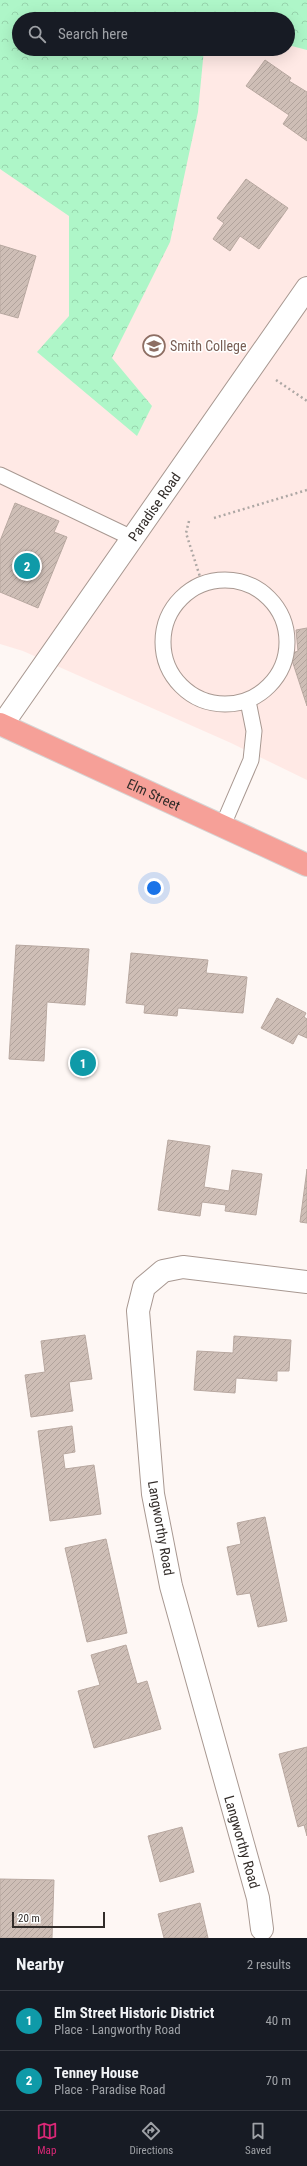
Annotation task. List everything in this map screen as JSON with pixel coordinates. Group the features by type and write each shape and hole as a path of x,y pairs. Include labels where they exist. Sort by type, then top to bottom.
{"highway":[{"name":"Elm Street","path":"1,725 223,825 307,865"}],"street":[{"name":"Paradise Road","path":"1,725 307,288"},
{"name":"Langworthy Road","path":"262,1929 258,1898 171,1586 153,1494 138,1311 144,1287 163,1271 183,1267 307,1282"}],"lane":[{"path":"0,475 132,538"},
{"path":"223,579 245,582 264,593 278,610 286,630 287,651 280,672 266,689 248,700 228,705 215,704 190,695 176,682 166,665 162,645 164,626 172,608 185,593 202,583 223,579"},
{"path":"223,825 251,760 254,731 248,700"}],"path":[{"path":"254,364 307,401"},
{"path":"214,518 307,490"},
{"path":"189,521 186,533 202,583"}],"shaded area":[{"name":"Smith College","path":"0,0 307,0 307,780 231,743 23,651 0,644"}],"green space":[{"path":"0,0 307,0 307,50 295,47 295,12 12,12 12,56 203,56 198,112 170,242 112,358 152,406 137,436 37,352 69,316 69,216 0,169"}],"building":[{"path":"265,60 291,78 289,81 307,92 307,141 283,124 289,115 246,86"},
{"path":"246,179 288,208 259,249 240,236 230,251 213,239 224,223 217,218"},
{"path":"0,245 36,256 18,318 0,313"},
{"path":"15,503 59,521 54,532 67,537 38,608 0,592 0,541"},
{"path":"307,628 307,706 290,654 298,651 296,630"},
{"path":"16,945 89,949 85,1005 47,1002 44,1061 9,1059"},
{"path":"131,953 208,960 206,973 247,977 243,1013 178,1008 177,1016 144,1013 145,1005 126,1003"},
{"path":"277,998 306,1013 304,1017 307,1019 307,1038 298,1034 293,1044 261,1028"},
{"path":"168,1140 210,1146 204,1187 229,1191 232,1170 262,1174 256,1215 225,1211 226,1205 202,1202 200,1216 158,1210"},
{"path":"307,1169 307,1223 300,1222"},
{"path":"85,1335 92,1379 69,1382 73,1411 31,1417 25,1375 45,1372 41,1341"},
{"path":"234,1336 291,1340 289,1371 277,1371 277,1381 236,1378 235,1393 194,1390 197,1351 233,1353"},
{"path":"72,1426 75,1452 63,1454 65,1469 94,1465 101,1514 50,1521 38,1431"},
{"path":"265,1517 287,1621 258,1627 250,1593 237,1595 227,1547 241,1544 237,1523"},
{"path":"106,1539 127,1633 87,1642 65,1548"},
{"path":"126,1645 137,1684 147,1681 161,1729 94,1748 78,1691 100,1685 91,1655"},
{"path":"307,1747 307,1836 304,1825 298,1827 279,1754"},
{"path":"182,1827 194,1872 160,1882 148,1836"},
{"path":"0,1879 54,1880 52,1938 0,1938"},
{"path":"200,1903 208,1938 164,1938 158,1914"}],"place":[{"name":"Smith College","path":"154,346"},
{"name":"Tenney House","path":"27,566"},
{"name":"Elm Street Historic District","path":"83,1063"}]}
